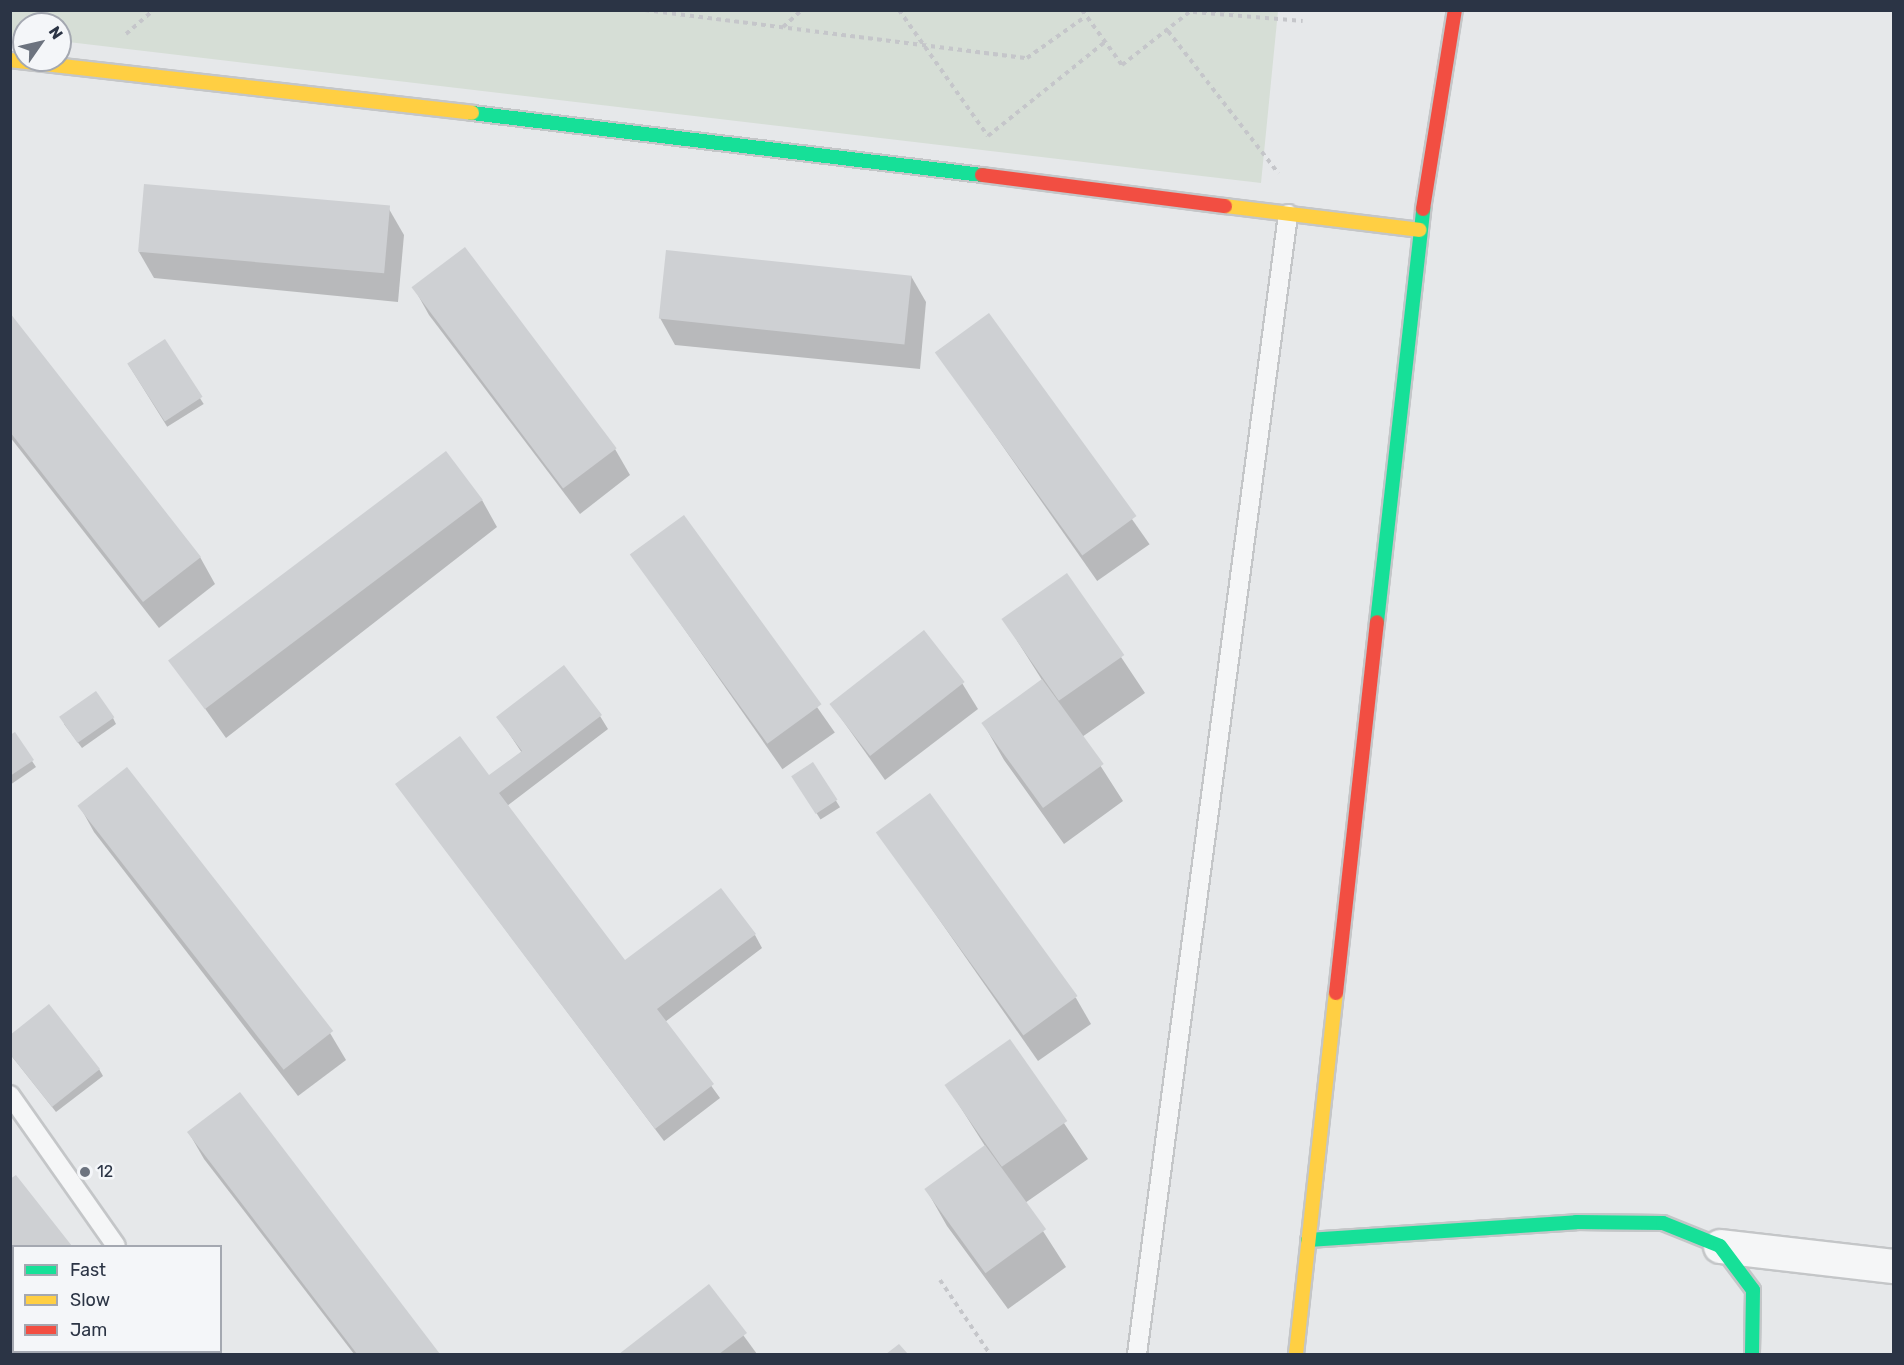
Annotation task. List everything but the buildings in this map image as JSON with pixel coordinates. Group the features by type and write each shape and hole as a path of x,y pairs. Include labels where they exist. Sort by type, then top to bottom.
{"street":[{"path":"1296,1354 1420,230 1455,10"},
{"path":"10,60 1420,230"},
{"path":"1308,1240 1576,1222 1663,1223 1720,1246 1893,1266"},
{"path":"1720,1246 1753,1290 1752,1354"}],"lane":[{"path":"1137,1354 1288,214"},
{"path":"10,1095 115,1245"}],"path":[{"path":"126,34 154,10"},
{"path":"645,10 1028,58 1086,16"},
{"path":"783,27 802,10"},
{"path":"899,10 988,136 1105,42"},
{"path":"1082,10 1122,65 1192,11 1303,21"},
{"path":"1168,31 1278,173"},
{"path":"940,1280 990,1354"}],"shaded area":[{"path":"11,10 1278,10 1261,183 72,42 72,12 12,12 11,35"}],"traffic: fast":[{"path":"472,113 982,175"},
{"path":"1377,622 1423,209"},
{"path":"1308,1240 1576,1222 1663,1223 1720,1246 1753,1290 1752,1354"}],"traffic: slow":[{"path":"10,60 472,113"},
{"path":"1225,206 1420,230"},
{"path":"1296,1354 1336,993"}],"traffic: jam":[{"path":"1423,209 1455,10"},
{"path":"982,175 1225,206"},
{"path":"1336,993 1377,622"}],"place":[{"name":"12","path":"85,1172"}]}
